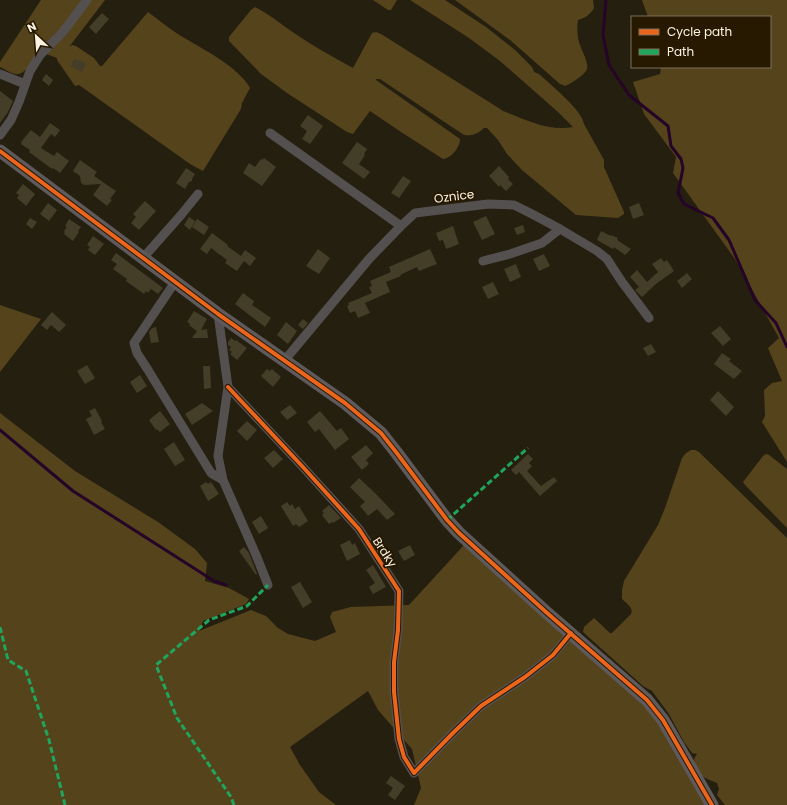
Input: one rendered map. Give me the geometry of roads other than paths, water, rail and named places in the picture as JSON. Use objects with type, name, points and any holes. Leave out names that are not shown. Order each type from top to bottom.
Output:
[{"type":"street","points":[[0,135],[11,120],[20,102],[30,71],[40,54],[62,32],[87,0]]},
{"type":"street","points":[[0,74],[25,84]]},
{"type":"street","points":[[270,133],[401,226]]},
{"type":"street","points":[[0,152],[218,314],[345,403],[381,433],[447,520],[459,533],[647,700],[663,720],[712,805]]},
{"type":"street","points":[[143,258],[181,216],[198,194]]},
{"type":"street","name":"Oznice","points":[[284,361],[369,259],[415,213],[488,204],[514,205],[560,229],[596,251],[607,259],[649,318]]},
{"type":"street","points":[[483,261],[542,243],[560,229]]},
{"type":"street","points":[[175,282],[134,343],[148,370],[211,473],[223,480]]},
{"type":"street","points":[[218,314],[228,387],[218,456],[223,480],[268,585]]},
{"type":"street","name":"Brdky","points":[[228,387],[302,466],[358,529],[399,591],[398,630],[394,662],[394,692],[399,739],[404,757],[414,773],[481,706],[526,677],[554,655],[571,633]]},
{"type":"waterway","points":[[606,0],[603,35],[609,65],[629,95],[668,126],[671,146],[681,159],[683,168],[678,193],[684,204],[713,218],[729,240],[755,300],[776,323],[787,347]]},
{"type":"waterway","points":[[0,430],[73,491],[214,581],[226,585]]}]
